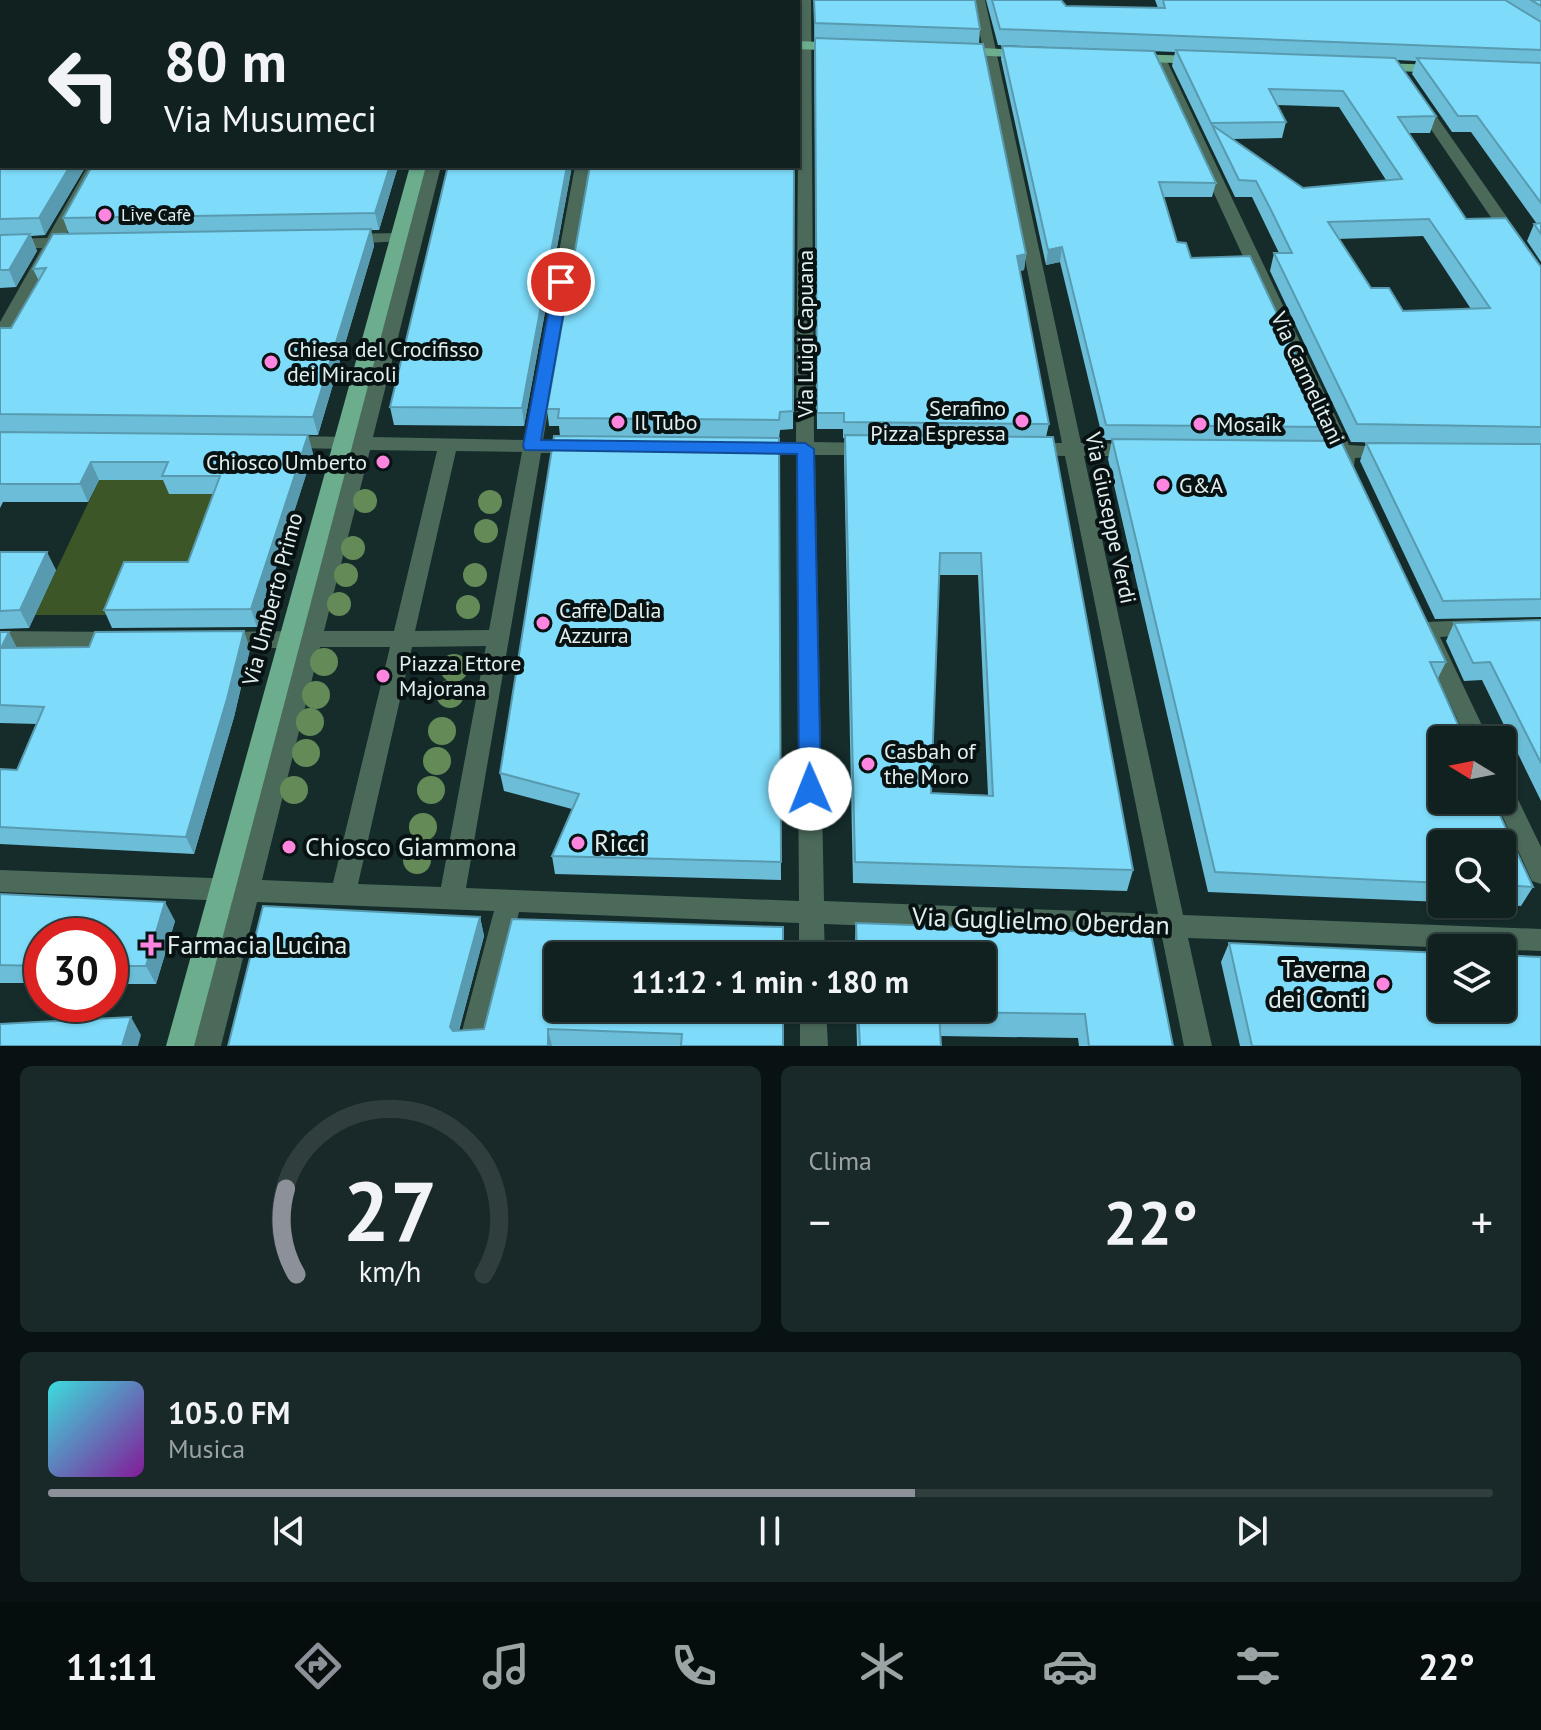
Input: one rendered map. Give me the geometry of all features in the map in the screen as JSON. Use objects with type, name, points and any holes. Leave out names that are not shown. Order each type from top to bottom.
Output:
[{"type":"main road","points":[[802,45],[851,47]]},
{"type":"main road","points":[[943,51],[1035,54]]},
{"type":"main road","points":[[1113,57],[1206,60]]},
{"type":"main road","points":[[1364,66],[1454,69]]},
{"type":"main road","name":"Via Umberto Primo","points":[[180,1046],[235,891],[353,443],[398,238],[417,168]]},
{"type":"street","name":"Via Luigi Capuana","points":[[805,0],[802,45],[812,942]]},
{"type":"street","name":"Via Giuseppe Verdi","points":[[979,0],[1198,1046]]},
{"type":"street","name":"Via Carmelitani","points":[[1159,59],[1356,479]]},
{"type":"street","points":[[1396,67],[1519,234],[1541,278]]},
{"type":"street","points":[[0,337],[95,168]]},
{"type":"street","points":[[353,443],[432,168]]},
{"type":"street","points":[[452,897],[583,168]]},
{"type":"street","points":[[334,240],[398,238]]},
{"type":"street","points":[[0,244],[84,243]]},
{"type":"street","points":[[269,442],[448,444],[533,436],[559,446],[589,447]]},
{"type":"street","points":[[343,894],[448,444]]},
{"type":"street","points":[[728,448],[884,449]]},
{"type":"street","points":[[1009,449],[1151,450]]},
{"type":"street","points":[[1295,451],[1404,452]]},
{"type":"street","points":[[1471,726],[1423,623],[1498,628]]},
{"type":"street","points":[[207,640],[497,638]]},
{"type":"street","points":[[0,639],[143,640]]},
{"type":"street","points":[[1513,814],[1541,873]]},
{"type":"street","points":[[0,881],[510,899],[472,1046]]},
{"type":"street","points":[[207,1046],[235,891]]},
{"type":"street","name":"Via Guglielmo Oberdan","points":[[510,899],[1541,940]]},
{"type":"street","points":[[813,1022],[814,1046]]},
{"type":"green space","points":[[99,480],[175,480],[169,494],[242,494],[224,542],[117,615],[35,615]]},
{"type":"building","points":[[814,0],[975,0],[980,29],[815,23]]},
{"type":"building","points":[[992,0],[1061,0],[1066,6],[1165,8],[1163,0],[1505,0],[1541,22],[1541,50],[1000,29]]},
{"type":"building","points":[[815,38],[983,44],[1026,254],[1017,256],[1049,424],[844,422],[844,413],[817,413]]},
{"type":"building","points":[[1002,46],[1154,51],[1216,183],[1159,182],[1177,242],[1186,243],[1191,258],[1250,256],[1330,427],[1106,425],[1062,247],[1048,250]]},
{"type":"building","points":[[1176,50],[1395,58],[1436,116],[1398,117],[1466,219],[1506,218],[1541,267],[1541,427],[1357,424],[1274,253],[1292,253],[1256,181],[1239,180],[1212,125],[1303,188],[1402,179],[1343,91],[1269,89],[1286,122],[1211,123]],"holes":[[[1429,219],[1490,308],[1403,311],[1389,288],[1371,288],[1328,222]]]},
{"type":"building","points":[[1417,58],[1541,63],[1541,203],[1477,116],[1458,116]]},
{"type":"building","points":[[0,168],[69,168],[39,218],[0,219]]},
{"type":"building","points":[[91,168],[389,168],[375,213],[63,218]]},
{"type":"building","points":[[448,168],[567,168],[522,408],[390,407]]},
{"type":"building","points":[[590,168],[794,168],[793,411],[780,412],[779,420],[558,418],[559,409],[547,409]]},
{"type":"building","points":[[371,229],[313,417],[0,414],[0,328],[11,328],[46,268],[33,269],[53,234]]},
{"type":"building","points":[[30,234],[9,270],[0,270],[0,235]]},
{"type":"building","points":[[0,432],[308,435],[251,609],[104,610],[124,562],[188,562],[220,476],[162,476],[168,462],[91,462],[80,484],[0,484]]},
{"type":"building","points":[[845,435],[1053,437],[1133,870],[855,862]],"holes":[[[940,553],[981,553],[993,796],[931,793]]]},
{"type":"building","points":[[554,436],[779,438],[781,862],[552,856],[579,794],[500,773]]},
{"type":"building","points":[[1112,439],[1341,441],[1446,662],[1430,662],[1459,726],[1428,726],[1428,814],[1499,814],[1507,830],[1428,830],[1428,882],[1215,872]]},
{"type":"building","points":[[1366,443],[1541,444],[1541,599],[1443,601]]},
{"type":"building","points":[[0,552],[47,552],[20,610],[0,611]]},
{"type":"building","points":[[1541,620],[1541,763],[1490,662],[1473,663],[1454,623]]},
{"type":"building","points":[[244,631],[186,837],[0,827],[0,769],[17,770],[44,707],[0,705],[0,632],[9,632],[1,648],[89,647],[95,632]]},
{"type":"building","points":[[1516,850],[1533,887],[1516,886]]},
{"type":"building","points":[[0,894],[165,902],[146,966],[128,966],[128,918],[24,918],[24,966],[0,965]]},
{"type":"building","points":[[263,906],[480,917],[450,1027],[453,1031],[484,1029],[512,919],[783,927],[783,942],[544,942],[544,1022],[783,1022],[783,1046],[681,1046],[682,1034],[548,1029],[548,1046],[228,1046]]},
{"type":"building","points":[[856,923],[1151,934],[1173,1046],[1089,1046],[1085,1014],[996,1013],[996,942],[857,942]]},
{"type":"building","points":[[1229,943],[1428,952],[1428,1022],[1516,1022],[1516,956],[1541,957],[1541,1046],[1252,1046]]},
{"type":"building","points":[[128,1017],[131,1017],[122,1046],[0,1046],[0,1024],[128,1022]]},
{"type":"building","points":[[859,1022],[940,1022],[941,1046],[860,1046]]},
{"type":"place","name":"Live Cafè","points":[[105,215]]},
{"type":"place","name":"Chiesa del Crocifisso dei Miracoli","points":[[271,362]]},
{"type":"place","name":"Serafino Pizza Espressa","points":[[1022,421]]},
{"type":"place","name":"Il Tubo","points":[[618,422]]},
{"type":"place","name":"Mosaik","points":[[1200,424]]},
{"type":"place","name":"Chiosco Umberto","points":[[383,462]]},
{"type":"place","name":"G&A","points":[[1163,485]]},
{"type":"place","name":"Caffè Dalia Azzurra","points":[[543,623]]},
{"type":"place","name":"Piazza Ettore Majorana","points":[[383,676]]},
{"type":"place","name":"Casbah of the Moro","points":[[868,764]]},
{"type":"place","name":"Ricci","points":[[578,843]]},
{"type":"place","name":"Chiosco Giammona","points":[[289,847]]},
{"type":"place","name":"Farmacia Lucina","points":[[151,945]]},
{"type":"place","name":"Taverna dei Conti","points":[[1383,984]]},
{"type":"route","points":[[561,282],[531,446],[805,449],[810,789]]}]
